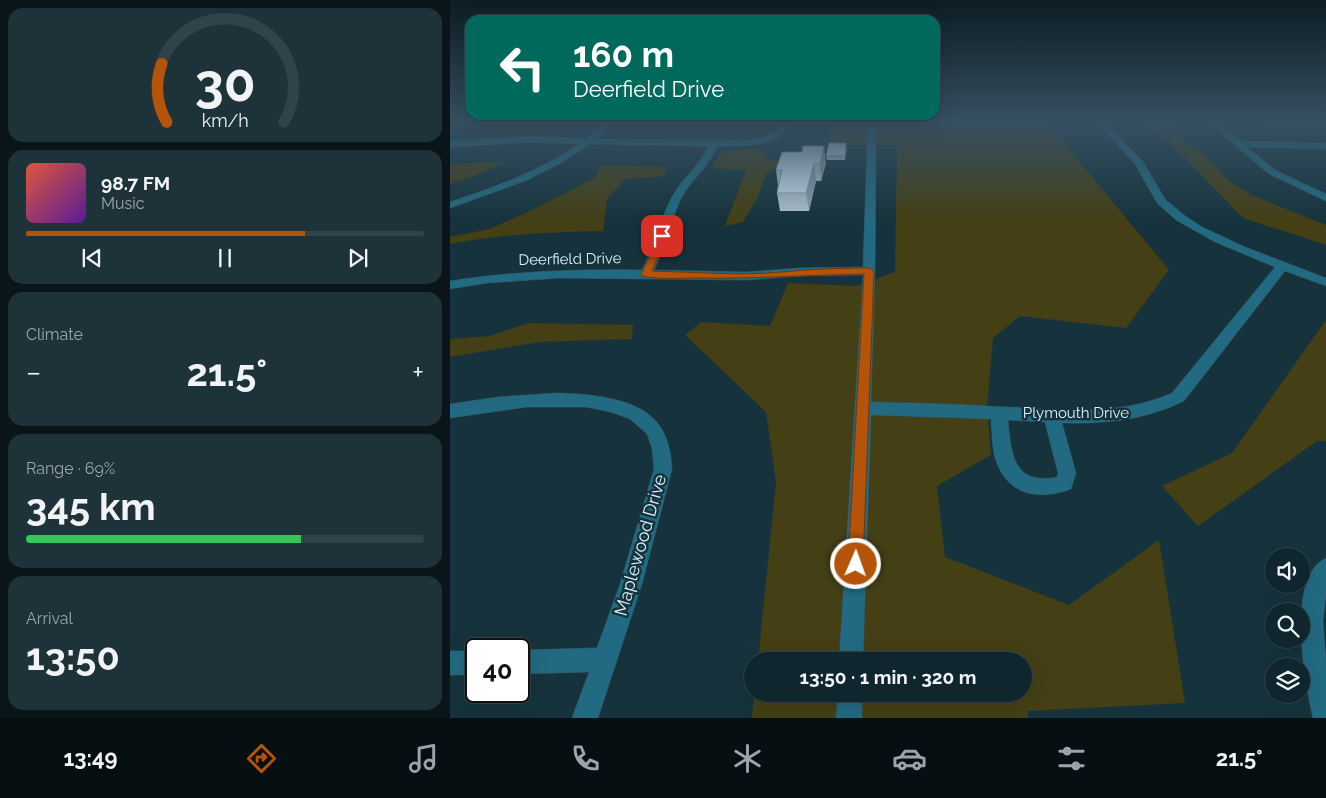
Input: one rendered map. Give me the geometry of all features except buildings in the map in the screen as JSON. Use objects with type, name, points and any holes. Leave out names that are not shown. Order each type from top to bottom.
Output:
[{"type":"street","points":[[450,205],[535,172],[566,155]]},
{"type":"street","points":[[646,274],[657,252],[674,203],[680,192],[709,155]]},
{"type":"street","points":[[851,652],[869,275],[871,155]]},
{"type":"street","points":[[1131,155],[1143,170],[1156,195],[1175,214],[1210,236],[1326,282]]},
{"type":"street","points":[[1251,155],[1272,172],[1326,198]]},
{"type":"street","name":"Plymouth Drive","points":[[862,408],[1052,415],[1126,415],[1148,411],[1178,397],[1283,265]]},
{"type":"street","name":"Deerfield Drive","points":[[450,285],[491,278],[538,274],[782,275],[800,280],[869,275]]},
{"type":"street","name":"Maplewood Drive","points":[[450,411],[537,400],[595,402],[619,407],[641,416],[654,430],[661,451],[663,469],[631,584],[585,718]]},
{"type":"street","points":[[999,413],[1004,459],[1014,475],[1034,488],[1052,488],[1064,483],[1067,473],[1052,415]]},
{"type":"street","points":[[1326,569],[1315,596],[1312,638],[1317,689],[1326,718]]},
{"type":"street","points":[[530,662],[605,660]]},
{"type":"street","points":[[450,663],[465,663]]},
{"type":"street","points":[[849,718],[850,702]]},
{"type":"shaded area","points":[[720,155],[764,155],[768,159],[784,161],[766,174],[758,197],[743,222],[725,226],[746,170],[712,168]]},
{"type":"shaded area","points":[[897,155],[1074,155],[1169,270],[1126,328],[1020,316],[993,338],[987,409],[991,455],[937,486],[945,557],[1069,605],[1159,540],[1185,703],[1028,711],[1028,718],[752,718],[753,702],[1032,702],[1032,652],[759,652],[776,482],[766,412],[685,335],[701,322],[770,326],[788,283],[856,286],[895,272]]},
{"type":"shaded area","points":[[1181,155],[1204,155],[1229,181],[1254,196],[1326,225],[1326,245],[1243,218]]},
{"type":"shaded area","points":[[505,162],[474,176],[450,184],[450,164]]},
{"type":"shaded area","points":[[600,165],[666,167],[665,176],[626,179],[607,199],[603,231],[526,234],[450,244],[450,237],[489,229],[528,212],[596,177]]},
{"type":"shaded area","points":[[1326,320],[1326,441],[1317,441],[1198,526],[1162,486],[1232,453]]},
{"type":"shaded area","points":[[529,323],[633,325],[632,339],[540,342],[450,357],[450,339],[489,336]]},
{"type":"route","points":[[662,236],[657,252],[646,274],[747,276],[782,275],[799,272],[869,271],[856,564]]}]
